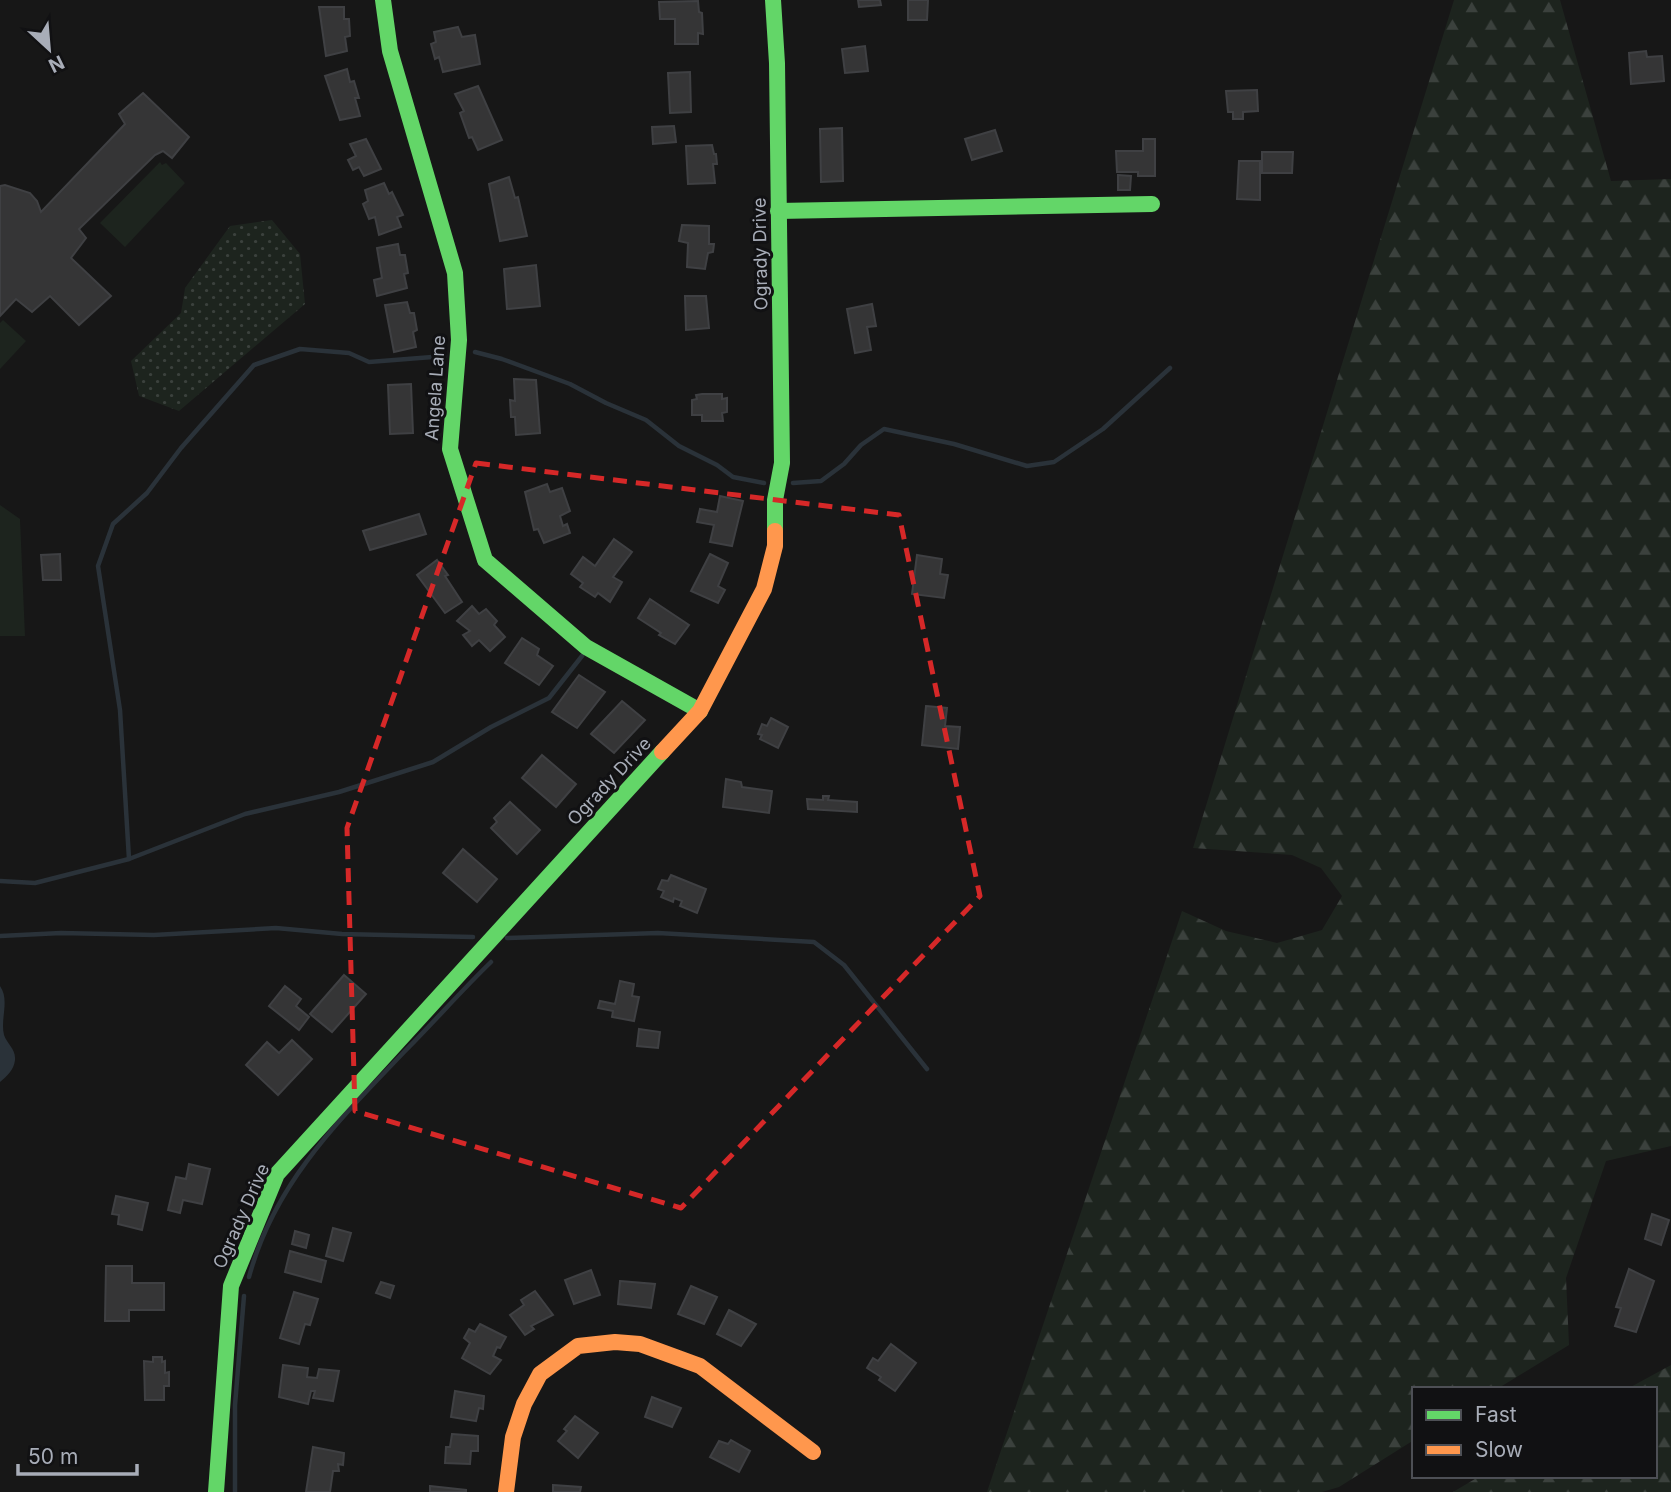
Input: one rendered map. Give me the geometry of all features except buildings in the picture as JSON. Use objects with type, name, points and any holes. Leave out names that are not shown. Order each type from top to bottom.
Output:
[{"type":"street","name":"Angela Lane","points":[[383,0],[390,51],[455,273],[459,340],[450,449],[485,560],[586,648],[699,711]]},
{"type":"street","name":"Ogrady Drive","points":[[216,1492],[230,1286],[277,1174],[699,711],[764,589],[775,546],[775,500],[782,463],[777,63],[773,0]]},
{"type":"street","points":[[778,211],[1152,204]]},
{"type":"street","points":[[506,1492],[513,1437],[524,1404],[540,1374],[578,1346],[615,1342],[640,1344],[700,1366],[813,1452]]},
{"type":"highlighted area","points":[[476,463],[899,515],[980,896],[681,1208],[355,1111],[347,828]]},
{"type":"green space","points":[[1454,0],[1560,0],[1611,181],[1671,179],[1671,1146],[1606,1161],[1566,1278],[1569,1345],[1500,1387],[1412,1387],[1412,1441],[1339,1487],[1322,1492],[987,1492],[1182,911],[1226,931],[1277,943],[1322,930],[1342,896],[1321,868],[1292,855],[1193,848]]},
{"type":"green space","points":[[160,162],[162,165],[166,163],[185,183],[125,247],[100,223]]},
{"type":"green space","points":[[272,220],[300,254],[305,304],[179,411],[139,396],[131,361],[181,313],[185,288],[230,226]]},
{"type":"green space","points":[[3,320],[26,341],[0,369],[0,323]]},
{"type":"green space","points":[[0,505],[20,519],[25,636],[0,636]]},
{"type":"green space","points":[[1671,1365],[1671,1492],[1453,1492],[1477,1478],[1657,1478],[1657,1387],[1631,1387]]},
{"type":"shaded area","points":[[0,986],[5,1003],[4,1035],[15,1060],[12,1070],[0,1082]]},
{"type":"waterway","points":[[0,881],[35,883],[129,859],[120,710],[98,566],[113,524],[147,493],[181,448],[254,365],[300,349],[349,353],[369,362],[445,356]]},
{"type":"waterway","points":[[475,352],[570,384],[646,420],[679,446],[717,465],[733,477],[764,483]]},
{"type":"waterway","points":[[793,483],[821,481],[844,464],[861,445],[884,429],[954,444],[1027,466],[1054,462],[1103,429],[1170,368]]},
{"type":"waterway","points":[[129,859],[245,814],[339,792],[433,762],[491,727],[549,698],[582,656]]},
{"type":"waterway","points":[[0,936],[61,933],[154,935],[276,928],[342,934],[473,937]]},
{"type":"waterway","points":[[507,938],[658,933],[814,942],[844,965],[927,1069]]},
{"type":"waterway","points":[[249,1277],[260,1243],[275,1212],[312,1154],[357,1102],[491,962]]},
{"type":"waterway","points":[[235,1492],[235,1405],[244,1296]]},
{"type":"traffic: fast","points":[[383,0],[390,51],[455,273],[459,340],[450,449],[485,560],[586,647],[700,711]]},
{"type":"traffic: fast","points":[[773,0],[777,63],[782,463],[775,500],[775,531]]},
{"type":"traffic: fast","points":[[778,211],[1152,204]]},
{"type":"traffic: fast","points":[[216,1492],[231,1286],[277,1174],[662,752]]},
{"type":"traffic: slow","points":[[662,752],[700,711],[764,589],[775,546],[775,531]]},
{"type":"traffic: slow","points":[[506,1492],[513,1437],[524,1404],[540,1374],[578,1346],[615,1342],[640,1344],[700,1366],[813,1452]]}]
